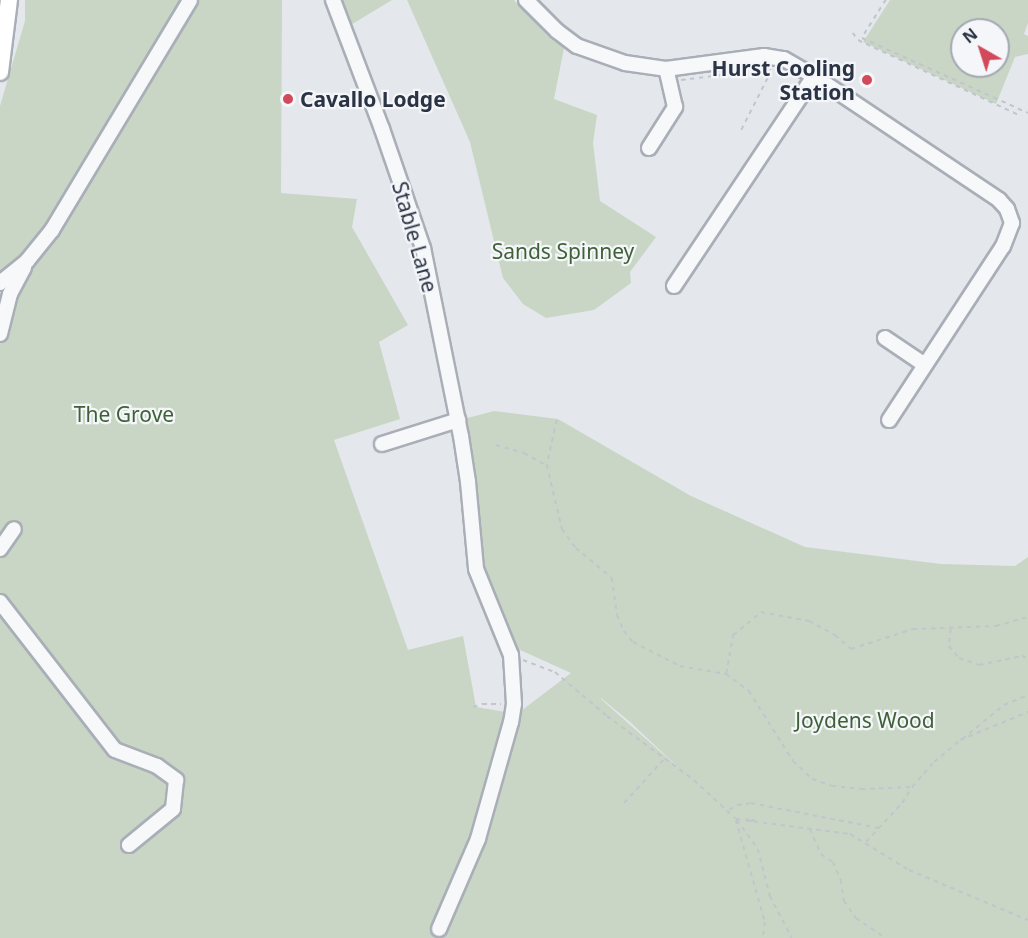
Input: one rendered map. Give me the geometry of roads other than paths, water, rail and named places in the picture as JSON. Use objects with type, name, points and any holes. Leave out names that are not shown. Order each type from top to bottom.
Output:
[{"type":"main road","points":[[0,72],[9,0]]},
{"type":"street","points":[[0,334],[10,294],[27,261],[52,230],[190,0]]},
{"type":"street","name":"Stable Lane","points":[[333,0],[382,129],[423,248],[458,420],[468,482],[476,568],[511,655],[514,704],[478,839],[439,929]]},
{"type":"street","points":[[526,0],[557,31],[577,46],[625,63],[666,69],[771,56],[814,76],[999,200],[1012,223],[1003,246],[889,420]]},
{"type":"street","points":[[649,148],[675,107],[666,69]]},
{"type":"street","points":[[674,286],[814,76]]},
{"type":"street","points":[[0,283],[27,261]]},
{"type":"street","points":[[885,338],[925,365]]},
{"type":"street","points":[[382,444],[458,420]]},
{"type":"street","points":[[0,549],[14,529]]},
{"type":"street","points":[[0,602],[116,750],[157,766],[176,780],[172,809],[129,845]]},
{"type":"place","name":"Hurst Cooling Station","points":[[867,80]]},
{"type":"place","name":"Cavallo Lodge","points":[[288,99]]},
{"type":"park label","name":"Sands Spinney","points":[[563,251]]},
{"type":"park label","name":"The Grove","points":[[124,414]]},
{"type":"park label","name":"Joydens Wood","points":[[865,720]]}]
